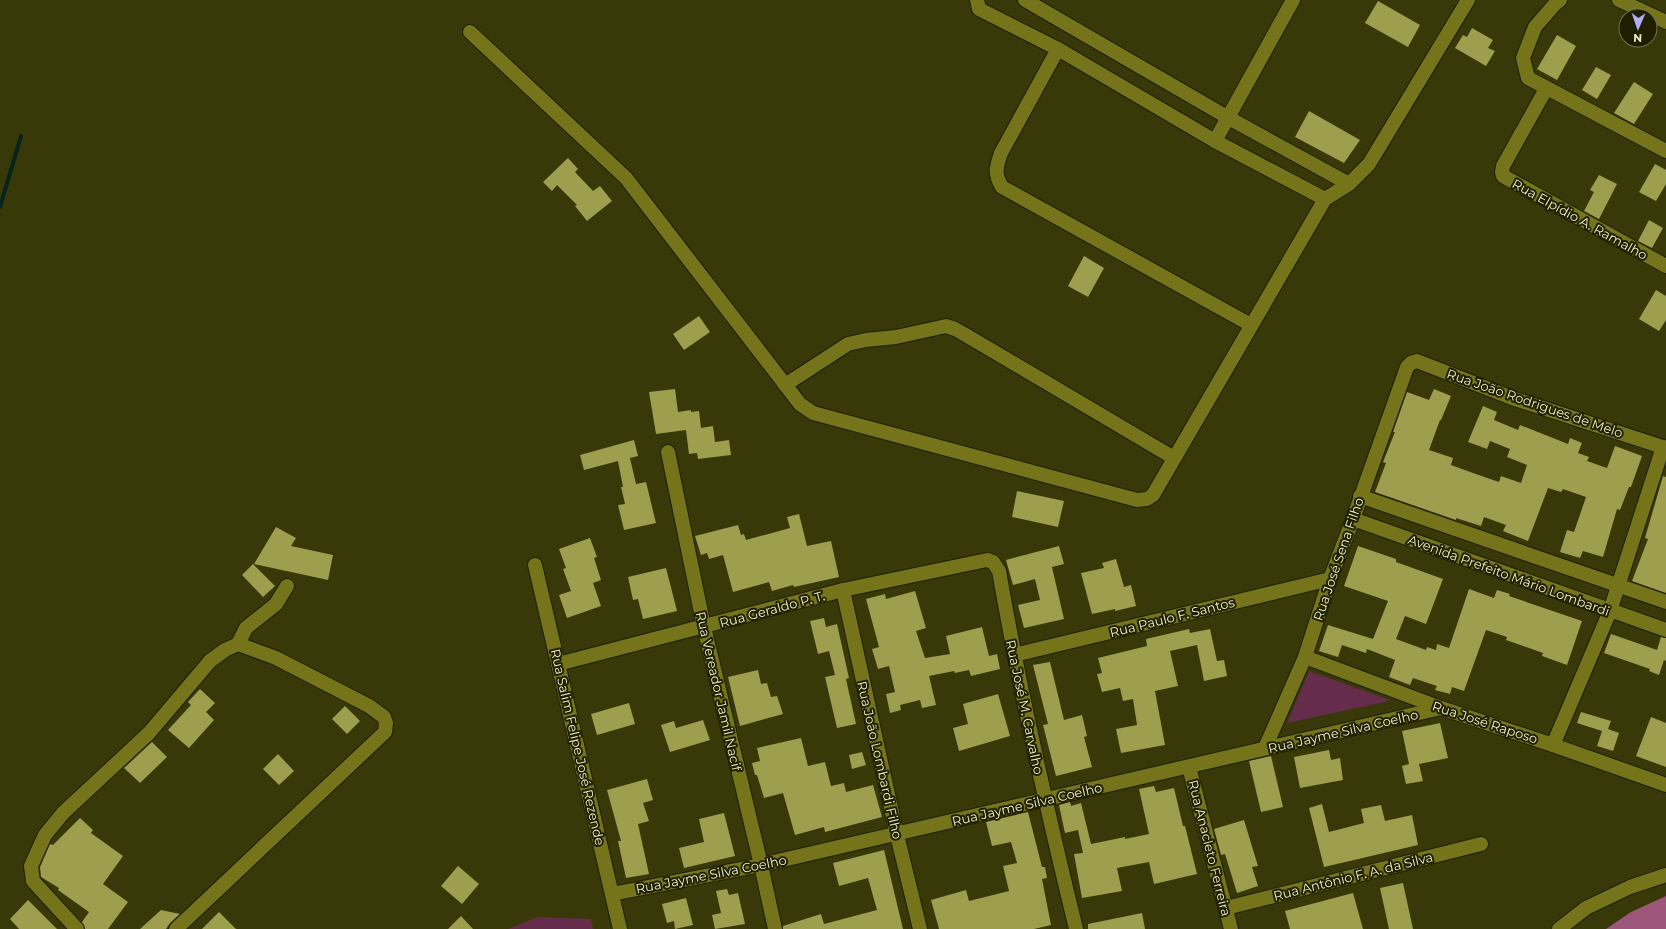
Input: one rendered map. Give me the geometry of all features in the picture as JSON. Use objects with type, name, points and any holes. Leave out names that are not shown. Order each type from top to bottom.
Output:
[{"type":"street","points":[[977,0],[979,9],[1058,49],[1215,141],[1325,199]]},
{"type":"street","points":[[1025,0],[1228,117],[1349,184]]},
{"type":"street","points":[[1215,141],[1293,0]]},
{"type":"street","points":[[470,32],[626,178],[800,404],[813,413],[1137,500],[1147,499],[1153,495],[1325,199],[1349,184],[1369,164],[1468,0]]},
{"type":"street","points":[[1619,0],[1666,22]]},
{"type":"street","points":[[1556,1],[1535,27],[1523,58],[1528,78],[1546,89],[1666,151]]},
{"type":"street","points":[[1058,49],[1001,153],[996,167],[996,177],[1002,187],[1251,324]]},
{"type":"street","name":"Rua Elpídio A. Ramalho","points":[[1546,89],[1503,166],[1503,176],[1666,266]]},
{"type":"street","points":[[786,386],[848,344],[866,340],[896,338],[946,326],[964,334],[1174,458]]},
{"type":"street","name":"Rua João Rodrigues de Melo","points":[[1407,367],[1411,363],[1417,361],[1512,398],[1664,447]]},
{"type":"street","name":"Rua José Sena Filho","points":[[1265,748],[1305,657],[1330,579],[1407,367]]},
{"type":"street","points":[[1553,745],[1610,611],[1664,447]]},
{"type":"street","name":"Rua Vereador Jamil Nacif","points":[[668,452],[704,627],[775,929]]},
{"type":"street","name":"Avenida Prefeito Mário Lombardi","points":[[1360,496],[1666,602]]},
{"type":"street","name":"Avenida Prefeito Mário Lombardi","points":[[1353,519],[1666,630]]},
{"type":"street","name":"Rua Geraldo P. T.","points":[[558,664],[843,590],[987,560]]},
{"type":"street","name":"Rua José M. Carvalho","points":[[987,560],[993,562],[999,571],[1014,655],[1044,799],[1076,929]]},
{"type":"street","name":"Rua Salim Felipe José Rezende","points":[[535,565],[620,929]]},
{"type":"street","name":"Rua Paulo F. Santos","points":[[1014,655],[1330,579]]},
{"type":"street","points":[[77,929],[33,881],[31,866],[45,836],[56,822],[149,733],[210,661],[225,650],[238,644],[246,628],[276,604],[287,586]]},
{"type":"street","name":"Rua João Lombardi Filho","points":[[843,590],[897,835],[920,929]]},
{"type":"street","points":[[176,929],[385,732],[386,723],[384,717],[369,706],[276,658],[238,644]]},
{"type":"street","name":"Rua José Raposo","points":[[1305,657],[1441,708],[1553,745],[1666,785]]},
{"type":"street","name":"Rua Jayme Silva Coelho","points":[[612,894],[761,865],[897,835],[1044,799],[1189,767],[1441,708]]},
{"type":"street","name":"Rua Anacleto Ferreira","points":[[1189,767],[1231,929]]},
{"type":"street","name":"Rua Antônio F. A. da Silva","points":[[1226,908],[1481,844]]},
{"type":"street","points":[[1559,929],[1586,908],[1630,886],[1666,875]]},
{"type":"shaded area","points":[[1309,671],[1387,699],[1389,701],[1287,723]]},
{"type":"shaded area","points":[[1666,896],[1666,929],[1606,929],[1631,912]]},
{"type":"shaded area","points":[[537,917],[591,919],[593,929],[508,929]]},
{"type":"building","points":[[1378,1],[1420,25],[1408,47],[1365,23]]},
{"type":"building","points":[[1472,28],[1493,40],[1488,48],[1495,51],[1486,66],[1455,48],[1463,35],[1467,37]]},
{"type":"building","points":[[1557,35],[1576,46],[1557,80],[1537,69]]},
{"type":"building","points":[[1596,67],[1611,75],[1597,99],[1582,90]]},
{"type":"building","points":[[1634,82],[1653,94],[1634,124],[1614,113]]},
{"type":"building","points":[[1309,111],[1360,140],[1344,163],[1295,137]]},
{"type":"building","points":[[568,158],[578,169],[575,172],[593,191],[600,186],[612,201],[587,221],[575,206],[577,205],[557,185],[552,191],[543,182]]},
{"type":"building","points":[[1655,164],[1666,170],[1666,184],[1656,201],[1639,192]]},
{"type":"building","points":[[1599,175],[1617,184],[1599,219],[1584,211],[1594,192],[1590,190]]},
{"type":"building","points":[[1649,220],[1663,228],[1652,248],[1638,241]]},
{"type":"building","points":[[1084,256],[1104,268],[1088,297],[1068,286]]},
{"type":"building","points":[[1656,290],[1666,296],[1666,320],[1659,331],[1639,319]]},
{"type":"building","points":[[699,316],[710,332],[684,350],[673,334]]},
{"type":"building","points":[[675,389],[678,412],[691,410],[691,412],[699,411],[701,428],[713,426],[715,442],[729,440],[731,455],[698,459],[697,453],[689,454],[686,430],[656,434],[649,392]]},
{"type":"building","points":[[1434,389],[1451,396],[1429,450],[1453,458],[1451,465],[1499,482],[1501,476],[1521,483],[1527,465],[1507,457],[1510,449],[1490,441],[1487,449],[1468,442],[1483,406],[1497,412],[1494,420],[1518,430],[1520,425],[1568,444],[1570,438],[1582,443],[1578,453],[1589,457],[1587,461],[1607,468],[1615,446],[1642,456],[1631,487],[1629,487],[1620,510],[1617,509],[1603,557],[1583,551],[1580,558],[1560,552],[1567,530],[1574,532],[1586,497],[1563,489],[1561,492],[1548,488],[1528,541],[1503,531],[1506,525],[1484,517],[1481,526],[1456,518],[1456,520],[1375,492],[1386,463],[1383,462],[1395,432],[1393,432],[1407,392],[1429,400]]},
{"type":"building","points":[[634,440],[638,456],[630,458],[636,484],[646,482],[656,523],[624,530],[618,505],[625,504],[621,487],[623,487],[618,461],[584,470],[580,455]]},
{"type":"building","points":[[1663,476],[1666,477],[1666,593],[1632,581],[1648,539],[1645,538]]},
{"type":"building","points":[[1017,491],[1064,501],[1058,527],[1012,517]]},
{"type":"building","points":[[799,514],[807,546],[831,541],[839,577],[794,587],[793,585],[772,591],[769,582],[733,592],[723,555],[709,559],[707,553],[701,555],[695,536],[738,525],[741,535],[744,534],[746,540],[790,528],[787,517]]},
{"type":"building","points":[[276,527],[296,538],[291,546],[333,555],[328,580],[254,564]]},
{"type":"building","points":[[590,538],[597,557],[594,558],[601,580],[593,583],[601,606],[567,618],[559,595],[571,591],[563,569],[566,568],[559,549]]},
{"type":"building","points":[[1059,546],[1064,564],[1052,567],[1064,619],[1024,628],[1018,605],[1040,600],[1035,579],[1013,585],[1006,560]]},
{"type":"building","points":[[1358,546],[1396,559],[1396,562],[1443,579],[1426,624],[1405,616],[1396,639],[1426,650],[1427,647],[1436,650],[1437,644],[1449,648],[1469,589],[1494,598],[1497,590],[1510,594],[1509,596],[1582,621],[1567,665],[1542,656],[1543,653],[1506,640],[1507,637],[1486,630],[1464,691],[1452,687],[1450,694],[1435,690],[1437,686],[1413,678],[1410,685],[1389,677],[1395,660],[1367,649],[1366,653],[1342,645],[1338,657],[1319,651],[1328,625],[1373,639],[1388,601],[1344,586]]},
{"type":"building","points":[[1116,559],[1124,587],[1131,585],[1136,606],[1092,614],[1081,573],[1104,568],[1102,563]]},
{"type":"building","points":[[253,564],[275,586],[263,597],[242,575]]},
{"type":"building","points":[[666,568],[677,611],[643,619],[638,599],[633,600],[628,577]]},
{"type":"building","points":[[915,591],[926,628],[916,631],[925,658],[950,654],[946,636],[982,627],[989,656],[997,654],[1000,669],[971,676],[969,670],[955,673],[954,671],[929,676],[936,705],[922,708],[920,700],[900,705],[901,710],[890,713],[886,694],[895,692],[889,666],[878,669],[872,649],[879,647],[866,599],[885,594],[886,599]]},
{"type":"building","points":[[824,618],[826,627],[837,624],[849,678],[846,679],[856,724],[837,728],[825,677],[835,675],[829,651],[818,654],[810,621]]},
{"type":"building","points":[[1189,629],[1190,633],[1210,629],[1217,661],[1224,660],[1227,676],[1204,681],[1197,645],[1170,651],[1178,686],[1155,691],[1165,745],[1121,753],[1116,729],[1137,725],[1133,699],[1123,701],[1120,688],[1102,692],[1097,674],[1102,673],[1098,658],[1147,646],[1146,639]]},
{"type":"building","points":[[1611,634],[1657,650],[1661,637],[1666,638],[1666,661],[1664,660],[1659,675],[1649,671],[1650,669],[1604,653]]},
{"type":"building","points":[[1050,662],[1064,720],[1082,715],[1087,736],[1084,737],[1092,767],[1056,776],[1043,725],[1048,724],[1033,665]]},
{"type":"building","points":[[758,670],[761,684],[767,683],[771,697],[777,696],[783,714],[740,726],[728,677]]},
{"type":"building","points":[[200,689],[215,703],[206,712],[214,720],[189,748],[168,730],[191,705],[188,702]]},
{"type":"building","points":[[998,694],[1010,736],[959,751],[953,728],[968,724],[963,704]]},
{"type":"building","points":[[629,703],[635,724],[597,735],[591,714]]},
{"type":"building","points":[[345,706],[360,721],[347,734],[332,719]]},
{"type":"building","points":[[1581,712],[1611,721],[1608,729],[1619,733],[1613,751],[1597,746],[1602,731],[1577,723]]},
{"type":"building","points":[[1651,717],[1666,723],[1666,767],[1636,756]]},
{"type":"building","points":[[703,720],[710,740],[670,752],[661,725],[674,721],[676,728]]},
{"type":"building","points":[[1440,723],[1448,758],[1419,764],[1423,781],[1406,784],[1402,766],[1409,764],[1402,731]]},
{"type":"building","points":[[801,738],[808,766],[825,762],[831,786],[844,783],[846,792],[873,785],[882,817],[825,832],[824,827],[795,835],[783,793],[764,798],[752,763],[760,761],[757,748]]},
{"type":"building","points":[[152,742],[167,757],[140,783],[124,768]]},
{"type":"building","points":[[1329,750],[1331,760],[1340,758],[1343,780],[1300,788],[1294,757]]},
{"type":"building","points":[[862,752],[866,765],[852,769],[849,755]]},
{"type":"building","points":[[278,754],[294,771],[279,785],[263,769]]},
{"type":"building","points":[[1271,756],[1283,807],[1261,812],[1249,761]]},
{"type":"building","points":[[647,779],[653,800],[643,803],[649,821],[638,824],[649,874],[626,878],[618,841],[621,841],[607,790]]},
{"type":"building","points":[[1154,786],[1156,792],[1174,788],[1197,874],[1154,884],[1149,862],[1117,868],[1122,891],[1082,898],[1074,854],[1083,853],[1078,830],[1065,833],[1059,805],[1070,802],[1071,806],[1081,803],[1091,844],[1125,837],[1125,839],[1149,834],[1139,789]]},
{"type":"building","points":[[1322,804],[1329,832],[1364,823],[1361,809],[1381,805],[1385,821],[1412,815],[1418,845],[1324,867],[1309,808]]},
{"type":"building","points":[[1028,812],[1042,867],[1045,867],[1047,878],[1042,879],[1051,925],[1034,929],[939,929],[931,900],[966,890],[969,901],[1009,891],[1003,866],[1017,863],[1011,842],[992,846],[986,822]]},
{"type":"building","points":[[724,813],[735,856],[684,868],[679,848],[704,842],[699,819]]},
{"type":"building","points":[[80,818],[93,830],[91,833],[123,856],[103,884],[128,902],[108,929],[85,929],[82,922],[89,912],[58,890],[59,888],[41,877],[40,867],[50,844],[53,845]]},
{"type":"building","points":[[1244,820],[1258,866],[1252,867],[1258,886],[1237,893],[1225,854],[1221,855],[1214,829]]},
{"type":"building","points":[[884,850],[903,929],[783,929],[783,926],[821,914],[824,924],[877,910],[868,878],[839,886],[833,863]]},
{"type":"building","points":[[458,866],[479,884],[462,904],[441,886]]},
{"type":"building","points":[[1403,883],[1413,929],[1389,929],[1380,888]]},
{"type":"building","points":[[727,889],[729,895],[738,893],[745,924],[715,929],[712,915],[721,913],[716,891]]},
{"type":"building","points":[[1353,893],[1363,929],[1290,929],[1285,911]]},
{"type":"building","points":[[686,898],[693,925],[675,929],[674,921],[667,923],[662,904]]},
{"type":"building","points":[[28,900],[57,929],[19,929],[10,919]]},
{"type":"building","points":[[161,910],[180,914],[166,929],[140,929]]},
{"type":"building","points":[[219,912],[236,929],[202,929]]},
{"type":"building","points":[[1142,913],[1145,929],[1088,929],[1088,924]]},
{"type":"building","points":[[461,916],[473,929],[448,929]]},
{"type":"waterway","points":[[0,207],[21,136]]}]
